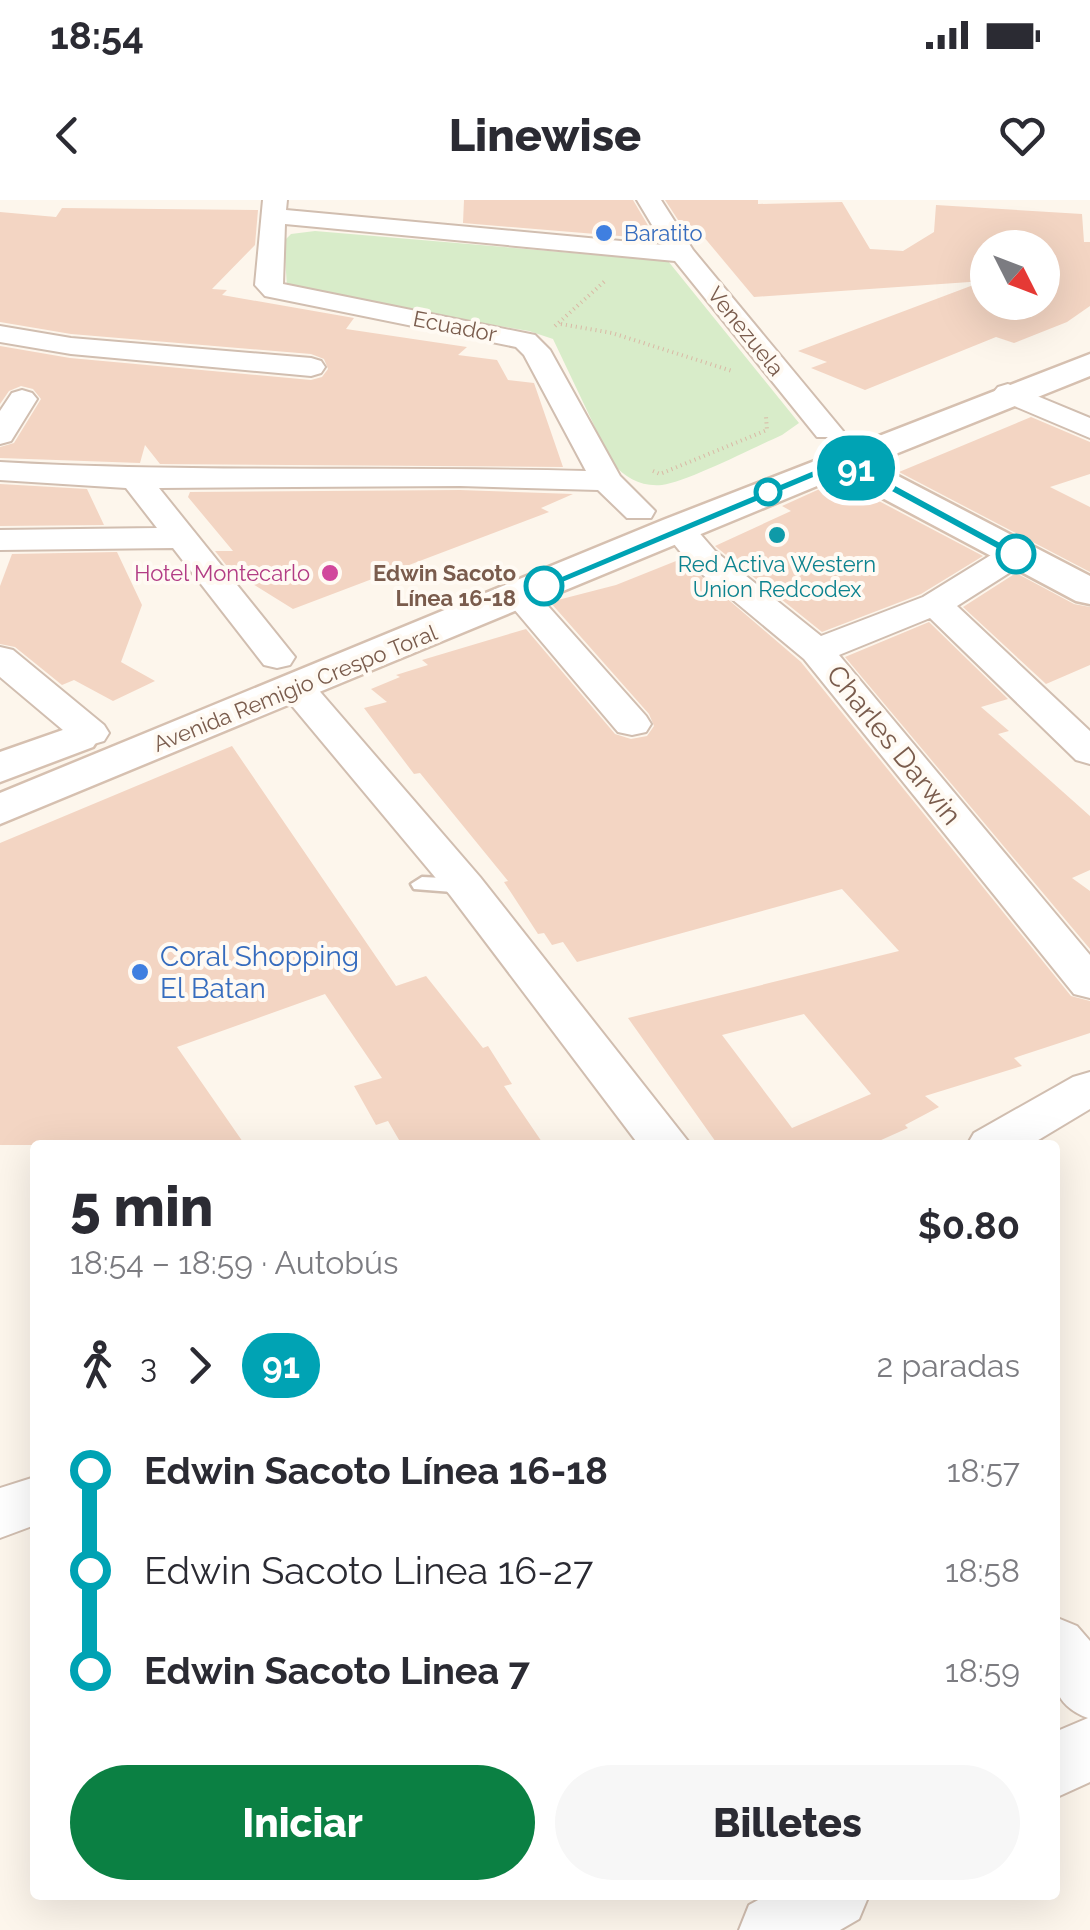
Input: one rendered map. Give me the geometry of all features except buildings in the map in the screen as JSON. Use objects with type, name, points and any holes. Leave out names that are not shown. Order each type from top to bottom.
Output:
[{"type":"main road","name":"Avenida Remigio Crespo Toral","points":[[0,810],[287,672],[638,511],[1085,369]]},
{"type":"main road","name":"Avenida Remigio Crespo Toral","points":[[0,768],[90,733],[520,595],[678,528],[836,446],[862,418]]},
{"type":"main road","points":[[836,446],[1016,554],[1090,592]]},
{"type":"street","name":"Venezuela","points":[[649,200],[682,254],[836,446]]},
{"type":"street","points":[[275,208],[682,254]]},
{"type":"street","name":"Ecuador","points":[[275,208],[268,285],[274,290],[520,340],[536,350],[607,481],[638,511]]},
{"type":"street","points":[[0,334],[71,346],[312,367]]},
{"type":"street","points":[[1008,394],[1090,429]]},
{"type":"street","points":[[0,435],[22,398]]},
{"type":"street","points":[[0,471],[135,479],[460,477],[607,481]]},
{"type":"street","points":[[135,479],[287,672],[465,886],[662,1140]]},
{"type":"street","name":"Charles Darwin","points":[[678,528],[716,570],[817,651],[1090,984]]},
{"type":"street","points":[[0,540],[179,538]]},
{"type":"street","points":[[817,651],[935,604],[1016,554]]},
{"type":"street","points":[[520,595],[632,724]]},
{"type":"street","points":[[935,604],[1090,752]]},
{"type":"street","points":[[0,658],[90,733]]},
{"type":"street","points":[[365,768],[349,792],[422,884]]},
{"type":"street","points":[[1001,1140],[1090,1088]]},
{"type":"street","points":[[0,1513],[30,1502]]},
{"type":"street","points":[[1060,1651],[1090,1690]]},
{"type":"street","points":[[1060,1764],[1090,1747]]},
{"type":"street","points":[[774,1930],[825,1900]]},
{"type":"lane","points":[[422,884],[465,886]]},
{"type":"path","points":[[520,340],[551,329],[608,278]]},
{"type":"green space","points":[[315,231],[668,261],[799,423],[782,435],[688,478],[662,485],[641,483],[612,463],[553,339],[529,331],[299,293],[287,287],[284,241],[291,234]]},
{"type":"bus line","name":"91","points":[[544,586],[844,462],[1016,554]]},
{"type":"place","name":"Baratito","points":[[604,233]]},
{"type":"place","name":"Red Activa Western Union Redcodex","points":[[777,535]]},
{"type":"place","name":"Hotel Montecarlo","points":[[330,573]]},
{"type":"place","name":"Edwin Sacoto Línea 16-18","points":[[544,586]]},
{"type":"place","name":"Coral Shopping El Batan","points":[[140,972]]}]
